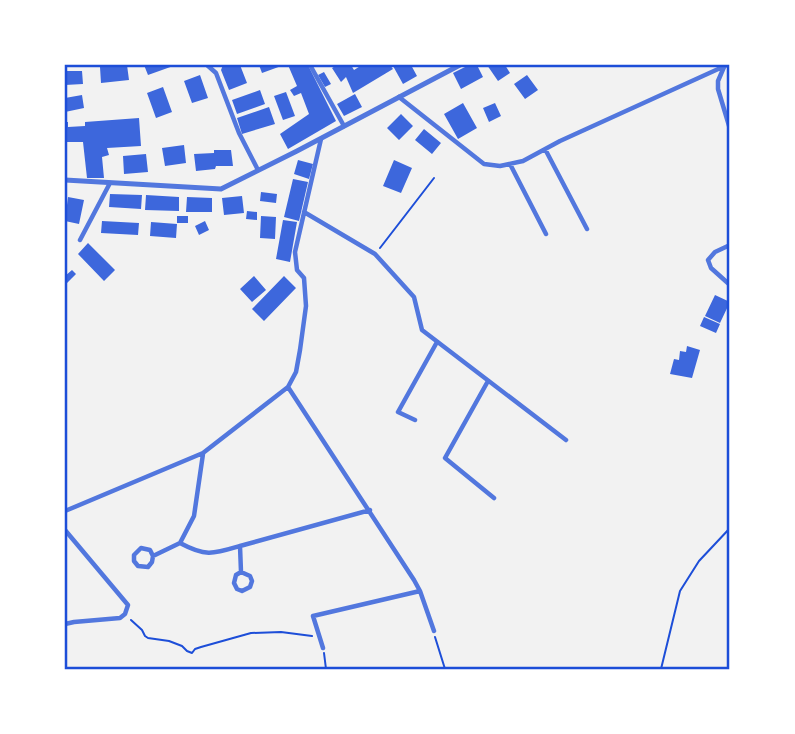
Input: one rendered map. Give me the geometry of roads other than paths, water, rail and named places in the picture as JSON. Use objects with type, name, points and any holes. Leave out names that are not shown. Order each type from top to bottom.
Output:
[{"type":"street","points":[[207,65],[216,73],[239,133],[258,170]]},
{"type":"street","points":[[310,65],[344,126]]},
{"type":"street","points":[[65,180],[221,189],[460,65]]},
{"type":"street","points":[[399,97],[484,163],[500,166],[523,161],[726,65]]},
{"type":"street","points":[[726,65],[718,81],[718,89],[730,129]]},
{"type":"street","points":[[65,511],[203,453],[288,387],[296,372],[306,306],[304,278],[297,270],[295,252],[321,138]]},
{"type":"street","points":[[545,149],[587,229]]},
{"type":"street","points":[[510,164],[546,234]]},
{"type":"street","points":[[80,240],[110,183]]},
{"type":"street","points":[[304,212],[375,254],[414,298],[422,330],[566,440]]},
{"type":"street","points":[[730,245],[715,252],[708,260],[710,268],[730,285]]},
{"type":"street","points":[[415,420],[398,412],[438,342]]},
{"type":"street","points":[[488,381],[445,458],[494,498]]},
{"type":"street","points":[[288,387],[420,591],[434,631]]},
{"type":"street","points":[[153,556],[180,543],[194,516],[203,453]]},
{"type":"street","points":[[180,543],[202,553],[215,553],[370,510]]},
{"type":"street","points":[[65,530],[128,605],[125,614],[120,618],[65,624]]},
{"type":"street","points":[[240,546],[241,572]]},
{"type":"street","points":[[141,548],[147,549],[153,556],[152,562],[144,568],[134,561],[134,555],[141,548]]},
{"type":"street","points":[[241,572],[247,574],[252,581],[250,587],[245,590],[239,590],[234,583],[236,575],[241,572]]},
{"type":"street","points":[[323,648],[313,616],[420,591]]}]
